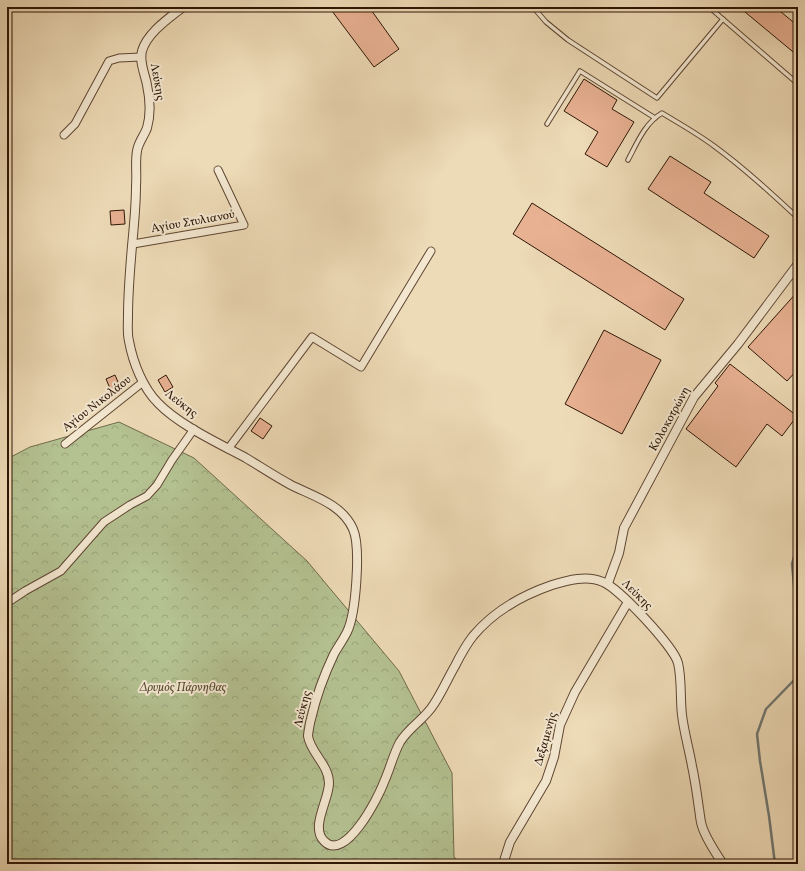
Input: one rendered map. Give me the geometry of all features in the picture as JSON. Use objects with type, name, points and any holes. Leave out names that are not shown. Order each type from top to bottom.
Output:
[{"type":"street","name":"Λεύκης","points":[[183,7],[159,26],[142,50],[141,57],[150,107],[148,125],[137,148],[133,244],[128,288],[128,336],[134,360],[143,382],[159,404],[171,414],[228,449],[289,484],[328,503],[345,516],[353,529],[356,543],[357,572],[352,619],[347,633],[336,650],[326,672],[315,703],[308,735],[311,744],[327,771],[329,780],[327,794],[318,827],[323,841],[334,846],[345,842],[356,830],[385,781],[391,760],[401,742],[409,730],[431,709],[454,666],[472,637],[489,620],[502,610],[533,592],[555,584],[582,578],[595,579],[608,583],[667,644],[676,657],[680,673],[680,699],[683,725],[692,762],[702,826],[723,864]]},
{"type":"street","points":[[64,135],[75,124],[109,61],[119,58],[141,57]]},
{"type":"street","name":"Αγίου Στυλιανού","points":[[133,244],[244,225],[218,170]]},
{"type":"street","points":[[228,449],[312,337],[361,367],[431,251]]},
{"type":"street","name":"Κολοκοτρώνη","points":[[608,583],[618,553],[624,528],[694,396],[738,344],[798,264]]},
{"type":"street","name":"Αγίου Νικολάου","points":[[65,444],[143,382]]},
{"type":"street","points":[[7,603],[61,571],[104,522],[147,496],[157,486],[172,460],[194,429]]},
{"type":"street","name":"Δεξαμενής","points":[[503,864],[510,842],[546,781],[554,757],[560,725],[575,692],[628,602]]},
{"type":"lane","points":[[533,7],[546,22],[568,40],[657,98],[723,19]]},
{"type":"lane","points":[[709,7],[798,84]]},
{"type":"lane","points":[[547,124],[580,71],[655,118]]},
{"type":"lane","points":[[628,160],[647,125],[662,113],[715,146],[798,218]]},
{"type":"green space","name":"Δρυμός Πάρνηθας","points":[[119,422],[194,458],[307,561],[399,671],[452,773],[454,857],[462,864],[7,864],[7,459],[30,447]]},
{"type":"building","points":[[329,7],[369,7],[399,49],[374,67]]},
{"type":"building","points":[[739,7],[775,7],[798,26],[798,56]]},
{"type":"building","points":[[584,79],[617,100],[612,109],[634,122],[607,167],[585,154],[598,132],[564,111]]},
{"type":"building","points":[[670,156],[711,182],[704,193],[769,236],[754,258],[648,189]]},
{"type":"building","points":[[532,203],[684,299],[665,330],[513,234]]},
{"type":"building","points":[[124,210],[125,224],[111,225],[110,211]]},
{"type":"building","points":[[798,291],[798,369],[787,381],[748,347]]},
{"type":"building","points":[[604,330],[661,360],[622,434],[565,404]]},
{"type":"building","points":[[730,364],[797,416],[782,436],[767,424],[736,467],[686,429],[718,386],[715,383]]},
{"type":"building","points":[[115,375],[121,389],[112,393],[106,379]]},
{"type":"building","points":[[166,375],[173,387],[165,392],[158,380]]},
{"type":"building","points":[[260,418],[272,426],[263,439],[251,431]]},
{"type":"waterway","points":[[798,542],[792,564],[795,596],[798,604]]},
{"type":"waterway","points":[[775,864],[757,734],[766,709],[798,676]]}]
